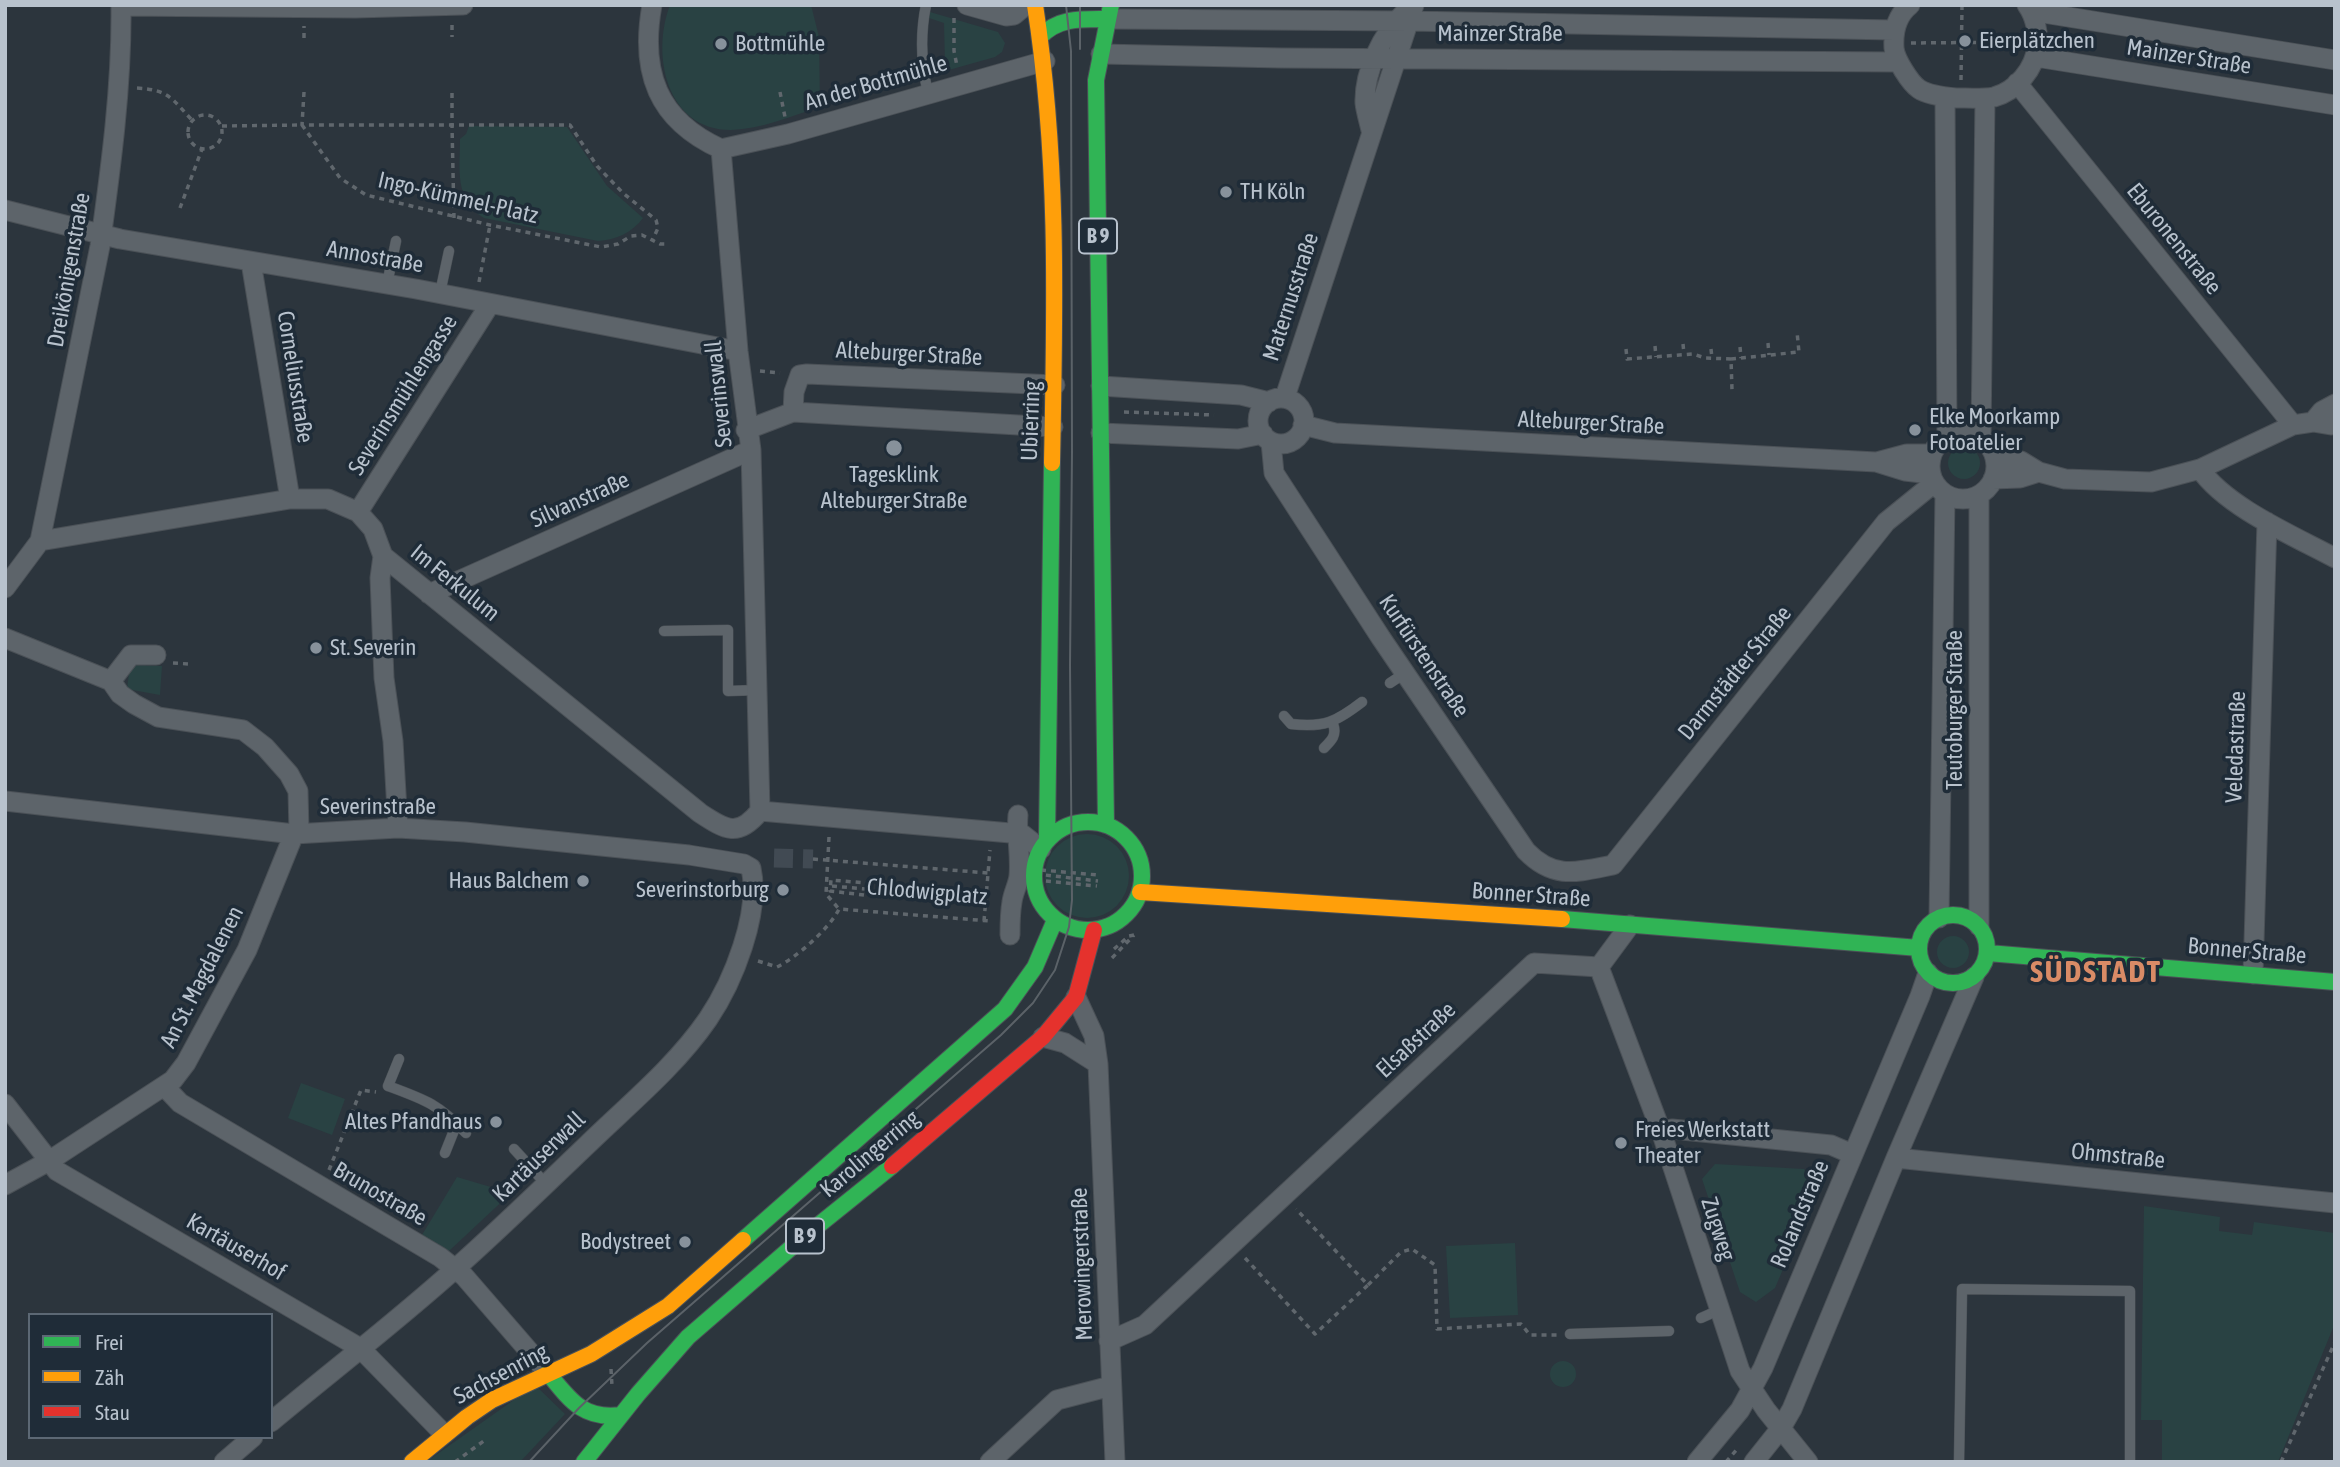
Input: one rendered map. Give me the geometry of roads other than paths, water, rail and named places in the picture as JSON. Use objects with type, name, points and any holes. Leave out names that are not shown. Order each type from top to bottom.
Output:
[{"type":"main road","name":"Ubierring","points":[[1035,5],[1045,61],[1052,137],[1055,386],[1044,844]]},
{"type":"main road","points":[[1040,37],[1046,28],[1053,24],[1110,12]]},
{"type":"main road","name":"B 9","points":[[1106,825],[1096,96],[1110,12]]},
{"type":"main road","points":[[1044,844],[1058,830],[1072,824],[1094,822],[1106,825],[1124,835],[1136,852],[1142,872],[1140,892],[1126,915],[1113,924],[1094,930],[1078,930],[1055,920]]},
{"type":"main road","name":"B 9","points":[[1044,844],[1035,863],[1033,879],[1040,902],[1055,920]]},
{"type":"main road","name":"Bonner Straße","points":[[1140,892],[1428,910],[1919,948]]},
{"type":"main road","points":[[1958,915],[1979,926],[1987,941],[1988,953],[1984,967],[1974,977],[1961,984],[1947,984],[1928,973],[1920,957],[1919,948],[1928,925],[1938,918],[1958,915]]},
{"type":"main road","name":"Karolingerring","points":[[583,1358],[668,1306],[1005,1009],[1036,966],[1048,944],[1055,920]]},
{"type":"main road","name":"Karolingerring","points":[[586,1459],[688,1337],[1043,1037],[1076,997],[1094,930]]},
{"type":"main road","name":"Bonner Straße","points":[[1988,953],[2335,982]]},
{"type":"main road","name":"Sachsenring","points":[[412,1462],[444,1434],[492,1400],[583,1358]]},
{"type":"main road","points":[[548,1373],[586,1414],[610,1418],[621,1415]]},
{"type":"street","points":[[121,5],[367,8],[463,5]]},
{"type":"street","name":"Dreikönigenstraße","points":[[40,541],[107,202],[118,88],[121,5]]},
{"type":"street","points":[[646,5],[652,6],[648,60],[658,92],[675,119],[689,132],[721,149]]},
{"type":"street","points":[[961,11],[1006,16],[1014,15],[1027,5]]},
{"type":"street","points":[[1910,5],[1903,10],[1894,30],[1895,55],[1918,89],[1945,97],[1997,96],[2017,83],[2029,71],[2036,57]]},
{"type":"street","name":"Mainzer Straße","points":[[2335,60],[2029,8],[2038,38],[2036,57],[2335,105]]},
{"type":"street","name":"Mainzer Straße","points":[[1110,12],[1408,13],[1894,30]]},
{"type":"street","name":"Maternusstraße","points":[[1371,131],[1365,103],[1367,81],[1375,58],[1408,13]]},
{"type":"street","name":"Maternusstraße","points":[[1277,400],[1396,58],[1408,13]]},
{"type":"street","name":"Mainzer Straße","points":[[1101,54],[1898,62]]},
{"type":"street","name":"An der Bottmühle","points":[[721,149],[788,134],[1045,61]]},
{"type":"street","name":"Eburonenstraße","points":[[2017,83],[2293,425]]},
{"type":"street","points":[[1945,97],[1947,438]]},
{"type":"street","points":[[1981,437],[1984,98]]},
{"type":"street","name":"Severinswall","points":[[721,149],[739,360],[746,430],[751,450],[760,811]]},
{"type":"street","name":"Annostraße","points":[[5,210],[120,239],[440,293],[739,360]]},
{"type":"street","name":"Corneliusstraße","points":[[251,262],[290,499]]},
{"type":"street","name":"Severinsmühlengasse","points":[[358,512],[490,304]]},
{"type":"street","name":"Alteburger Straße","points":[[793,412],[794,392],[800,375],[807,374],[1055,386]]},
{"type":"street","points":[[1101,386],[1241,395],[1277,400],[1300,408],[1303,425],[1295,439],[1288,442],[1267,438],[1101,433]]},
{"type":"street","points":[[1267,438],[1258,417],[1263,407],[1277,400]]},
{"type":"street","points":[[2313,422],[2322,411],[2335,404]]},
{"type":"street","points":[[746,430],[793,412],[1053,427]]},
{"type":"street","points":[[1995,459],[2021,461],[2039,472],[2065,479],[2151,482],[2200,469],[2293,425],[2335,423]]},
{"type":"street","name":"Alteburger Straße","points":[[1303,425],[1335,433],[1876,463],[1937,483],[1956,498],[1967,499],[1979,495]]},
{"type":"street","points":[[1937,483],[1930,464],[1932,454],[1947,438],[1964,432],[1981,437],[1992,448],[1995,459],[1993,479],[1979,495]]},
{"type":"street","name":"Kurfürstenstraße","points":[[1267,438],[1274,473],[1397,678],[1526,851],[1540,866],[1566,871]]},
{"type":"street","name":"Silvanstraße","points":[[429,593],[751,450]]},
{"type":"street","name":"Alteburger Straße","points":[[1876,463],[1907,454],[1932,454]]},
{"type":"street","points":[[2200,469],[2211,485],[2267,522],[2335,558]]},
{"type":"street","points":[[1993,479],[2020,478],[2039,472]]},
{"type":"street","name":"Darmstädter Straße","points":[[1566,871],[1613,865],[1886,522],[1937,483]]},
{"type":"street","name":"Teutoburger Straße","points":[[1937,483],[1938,918]]},
{"type":"street","name":"Teutoburger Straße","points":[[1979,495],[1979,926]]},
{"type":"street","points":[[5,588],[40,541],[290,499],[328,499],[358,512]]},
{"type":"street","name":"Im Ferkulum","points":[[358,512],[373,529],[383,556],[700,813],[726,828],[735,829],[751,822],[760,811]]},
{"type":"street","name":"Veledastraße","points":[[2253,974],[2267,522]]},
{"type":"street","points":[[383,556],[380,578],[384,678],[393,741],[398,828]]},
{"type":"street","points":[[5,638],[111,681],[120,694],[158,717],[243,730],[265,747],[289,774],[298,791],[297,833]]},
{"type":"street","points":[[111,681],[131,655],[156,655]]},
{"type":"street","name":"Severinstraße","points":[[5,801],[297,833],[398,828],[465,832],[689,855],[744,864],[751,868]]},
{"type":"street","points":[[760,811],[830,817],[1017,824],[1022,834],[1044,844]]},
{"type":"street","name":"Chlodwigplatz","points":[[1010,929],[1012,900],[1021,874],[1020,853],[1016,841],[1017,824]]},
{"type":"street","name":"An St. Magdalenen","points":[[5,1185],[49,1161],[173,1080],[186,1063],[247,950],[297,833]]},
{"type":"street","name":"Kartäuserwall","points":[[273,1420],[455,1269],[668,1067],[708,1018],[729,981],[751,905],[751,868]]},
{"type":"street","points":[[1599,967],[1630,925]]},
{"type":"street","name":"Elsaßstraße","points":[[1110,1341],[1145,1325],[1236,1247],[1285,1197],[1534,963],[1599,967]]},
{"type":"street","name":"Zugweg","points":[[1599,967],[1662,1134],[1710,1314],[1752,1390],[1808,1462]]},
{"type":"street","name":"Rolandstraße","points":[[1697,1462],[1740,1410],[1752,1390],[1928,973]]},
{"type":"street","points":[[1754,1462],[1781,1428],[1792,1409],[1974,977]]},
{"type":"street","name":"Merowingerstraße","points":[[1076,997],[1094,1036],[1098,1064],[1115,1462]]},
{"type":"street","points":[[1043,1037],[1065,1043],[1098,1064]]},
{"type":"street","name":"Brunostraße","points":[[164,1086],[180,1103],[440,1257],[464,1276],[548,1373]]},
{"type":"street","name":"Kartäuserhof","points":[[5,1104],[57,1171],[360,1348],[444,1434]]},
{"type":"street","points":[[1662,1134],[1672,1129],[1831,1146],[1852,1154]]},
{"type":"street","name":"Ohmstraße","points":[[1896,1158],[2335,1203]]},
{"type":"street","points":[[990,1462],[1057,1400],[1111,1386]]},
{"type":"street","points":[[224,1462],[251,1439]]},
{"type":"lane","points":[[926,5],[922,69],[928,93]]},
{"type":"lane","points":[[387,284],[396,241]]},
{"type":"lane","points":[[440,293],[449,251]]},
{"type":"lane","points":[[664,631],[728,630],[728,691],[758,690]]},
{"type":"lane","points":[[1284,716],[1291,724],[1323,724],[1341,718],[1362,702]]},
{"type":"lane","points":[[1324,747],[1333,740],[1333,724]]},
{"type":"lane","points":[[399,1059],[388,1086],[446,1112],[466,1133]]},
{"type":"lane","points":[[445,1153],[457,1123]]},
{"type":"lane","points":[[514,1149],[546,1184]]},
{"type":"lane","points":[[1959,1462],[1962,1289],[2130,1291],[2130,1462]]},
{"type":"lane","points":[[1570,1334],[1670,1331]]},
{"type":"tunnel","points":[[774,858],[813,859]]},
{"type":"tram line","points":[[529,1462],[579,1408],[647,1343],[1001,1035],[1033,1003],[1055,970],[1069,927],[1072,900],[1071,51],[1066,5]]},
{"type":"tram line","points":[[1080,5],[1080,49]]},
{"type":"place","name":"Eierplätzchen","points":[[1965,41]]},
{"type":"place","name":"Bottmühle","points":[[721,44]]},
{"type":"place","name":"TH Köln","points":[[1226,192]]},
{"type":"place","name":"Elke Moorkamp Fotoatelier","points":[[1915,430]]},
{"type":"place","name":"Tagesklink Alteburger Straße","points":[[894,448]]},
{"type":"place","name":"St. Severin","points":[[316,648]]},
{"type":"place","name":"Haus Balchem","points":[[583,881]]},
{"type":"place","name":"Severinstorburg","points":[[783,890]]},
{"type":"place","name":"Altes Pfandhaus","points":[[496,1122]]},
{"type":"place","name":"Freies Werkstatt Theater","points":[[1621,1143]]},
{"type":"place","name":"Bodystreet","points":[[685,1242]]},
{"type":"district","name":"SÜDSTADT","points":[[2096,973]]}]
